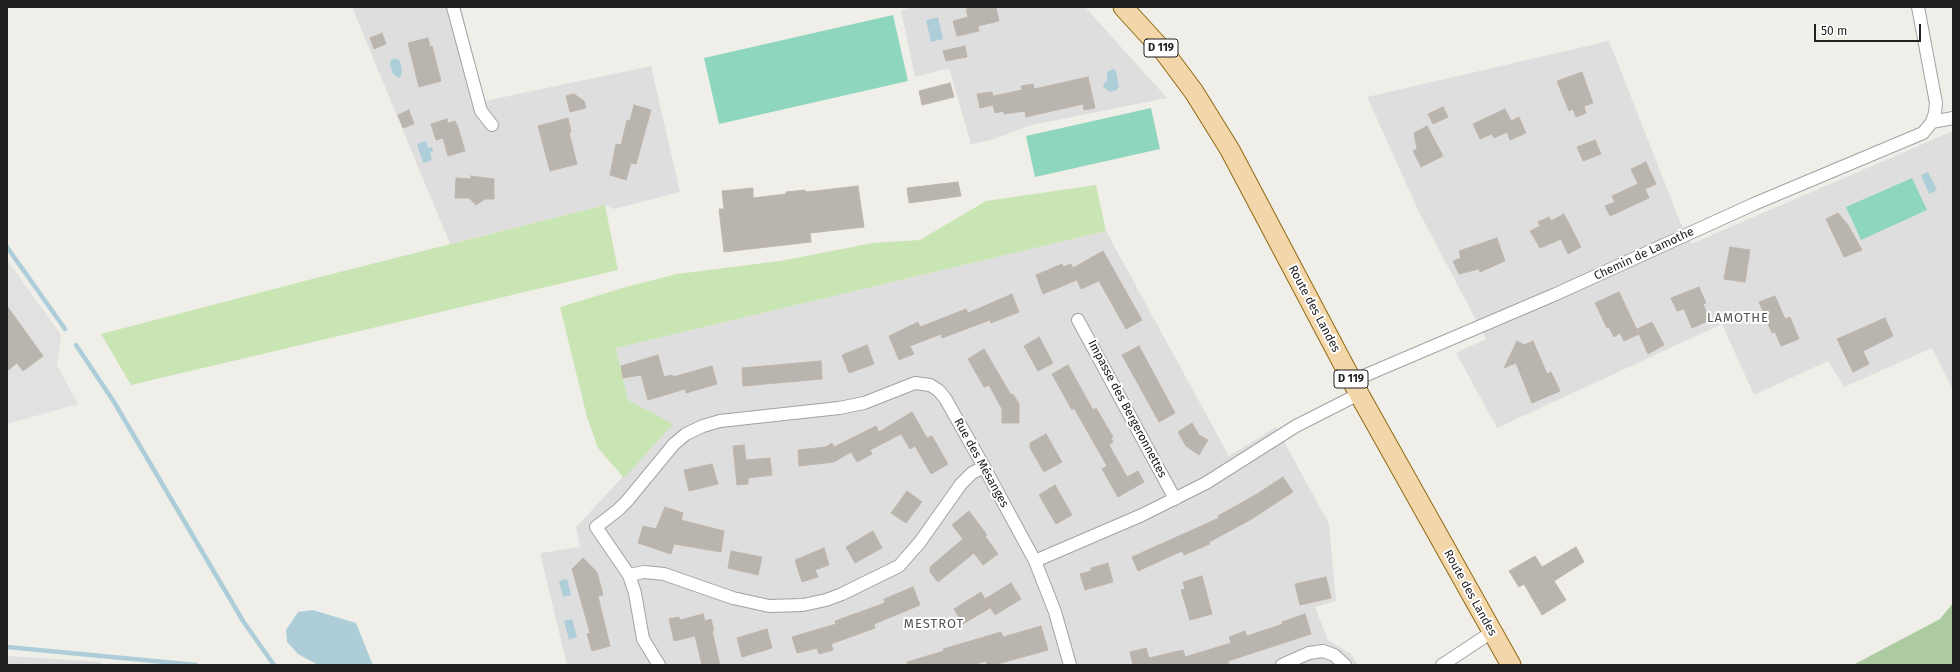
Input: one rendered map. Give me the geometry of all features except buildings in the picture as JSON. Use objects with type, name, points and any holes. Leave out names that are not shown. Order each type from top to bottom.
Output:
[{"type":"main road","name":"Route des Landes","points":[[1123,7],[1165,54],[1194,92],[1230,150],[1356,388],[1511,665]]},
{"type":"street","points":[[453,7],[481,111],[492,125]]},
{"type":"street","points":[[1918,7],[1936,103],[1932,122],[1953,118]]},
{"type":"street","name":"Chemin de Lamothe","points":[[1356,388],[1556,294],[1754,204],[1923,133],[1932,122]]},
{"type":"street","name":"Impasse des Bergeronnettes","points":[[1078,320],[1175,498]]},
{"type":"street","name":"Rue des Mésanges","points":[[629,576],[596,526],[618,510],[627,501],[674,444],[686,434],[703,426],[720,421],[858,404],[915,382],[930,385],[938,390],[945,398],[1035,561],[1055,612],[1070,665]]},
{"type":"street","points":[[1035,561],[1175,498],[1206,482],[1356,388]]},
{"type":"street","points":[[659,665],[643,639],[635,594],[629,576],[644,572],[664,574],[733,598],[768,606],[803,606],[826,600],[842,594],[899,566],[920,542],[961,484],[972,473],[984,467]]},
{"type":"street","points":[[1442,665],[1492,632]]},
{"type":"street","points":[[1282,665],[1309,653],[1323,651],[1334,655],[1345,665]]},
{"type":"shaded area","points":[[352,7],[461,7],[485,101],[651,66],[680,192],[614,209],[605,205],[450,244]]},
{"type":"shaded area","points":[[913,7],[1085,7],[1167,98],[1032,125],[991,140],[971,144],[949,68],[915,77],[901,10]]},
{"type":"shaded area","points":[[1609,41],[1681,224],[1691,244],[1953,131],[1953,390],[1932,348],[1844,387],[1828,361],[1754,395],[1722,324],[1497,428],[1456,353],[1486,339],[1419,212],[1367,97]]},
{"type":"shaded area","points":[[1106,231],[1229,456],[1276,427],[1329,524],[1336,601],[1315,607],[1328,640],[1351,654],[1358,665],[567,665],[540,553],[580,547],[576,527],[672,424],[628,400],[616,348]]},
{"type":"shaded area","points":[[7,260],[61,335],[57,365],[78,404],[7,424]]},
{"type":"shaded area","points":[[7,656],[101,662],[101,665],[7,665]]},
{"type":"green space","points":[[893,15],[908,81],[719,124],[704,58]]},
{"type":"green space","points":[[1151,108],[1160,149],[1035,177],[1026,136]]},
{"type":"green space","points":[[1912,178],[1927,210],[1861,240],[1846,207]]},
{"type":"green space","points":[[1096,185],[1106,231],[616,348],[628,400],[673,424],[624,478],[598,448],[587,417],[560,307],[626,287],[677,274],[780,261],[873,243],[920,240],[986,201]]},
{"type":"green space","points":[[605,205],[618,270],[131,385],[101,334],[316,278]]},
{"type":"green space","points":[[1953,603],[1953,665],[1853,665],[1940,619]]},
{"type":"water","points":[[938,17],[943,39],[931,42],[926,20]]},
{"type":"water","points":[[395,58],[400,61],[402,72],[399,78],[393,74],[390,64],[391,60]]},
{"type":"water","points":[[1113,69],[1116,71],[1119,87],[1117,90],[1110,92],[1103,87],[1105,81],[1107,82],[1107,72]]},
{"type":"water","points":[[426,141],[428,148],[432,147],[433,151],[430,153],[432,160],[423,163],[417,144]]},
{"type":"water","points":[[1928,172],[1937,190],[1929,194],[1921,175]]},
{"type":"water","points":[[567,579],[571,595],[563,597],[559,581]]},
{"type":"water","points":[[313,610],[356,623],[373,665],[318,665],[298,654],[287,642],[286,630],[298,612]]},
{"type":"water","points":[[572,619],[577,637],[569,640],[564,621]]},
{"type":"waterway","points":[[7,247],[65,329]]},
{"type":"waterway","points":[[76,345],[114,402],[243,621],[274,665]]},
{"type":"waterway","points":[[7,647],[196,665]]},
{"type":"district","name":"LAMOTHE","points":[[1738,318]]},
{"type":"district","name":"MESTROT","points":[[934,624]]}]
